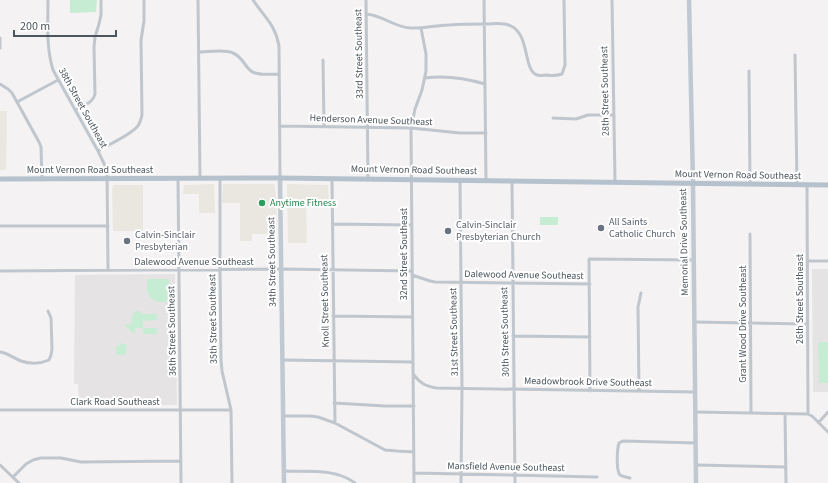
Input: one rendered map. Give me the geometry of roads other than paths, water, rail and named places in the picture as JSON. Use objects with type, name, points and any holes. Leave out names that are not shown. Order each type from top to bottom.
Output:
[{"type":"main road","name":"Mount Vernon Road Southeast","points":[[0,179],[332,178],[828,185]]},
{"type":"street","name":"38th Street Southeast","points":[[48,0],[48,49],[53,70],[107,170],[108,270]]},
{"type":"street","points":[[75,110],[94,99],[94,47],[95,37],[100,24],[101,0]]},
{"type":"street","points":[[98,151],[131,133],[137,127],[142,115],[141,40],[144,21],[144,0]]},
{"type":"street","points":[[198,0],[200,178]]},
{"type":"street","name":"34th Street Southeast","points":[[253,0],[268,19],[277,37],[279,46],[284,483]]},
{"type":"street","name":"33rd Street Southeast","points":[[366,0],[368,179]]},
{"type":"street","points":[[484,0],[486,180]]},
{"type":"street","points":[[366,14],[373,15],[408,28],[421,28],[448,24],[510,25],[521,34],[530,66],[534,73],[537,75],[556,76],[562,74],[565,65],[564,0]]},
{"type":"street","name":"28th Street Southeast","points":[[612,0],[615,182]]},
{"type":"street","name":"Memorial Drive Southeast","points":[[689,0],[693,183],[696,483]]},
{"type":"street","name":"32nd Street Southeast","points":[[414,483],[411,128],[426,71],[426,54],[421,28]]},
{"type":"street","points":[[0,38],[0,48]]},
{"type":"street","points":[[199,52],[232,52],[238,56],[252,72],[257,74],[279,74]]},
{"type":"street","points":[[795,55],[797,185]]},
{"type":"street","points":[[323,60],[324,126]]},
{"type":"street","points":[[749,71],[750,184]]},
{"type":"street","points":[[425,78],[461,78],[485,84]]},
{"type":"street","points":[[17,102],[58,80]]},
{"type":"street","points":[[0,84],[8,89],[17,102],[41,146],[42,179]]},
{"type":"street","points":[[553,118],[576,119],[588,115],[614,115]]},
{"type":"street","name":"Henderson Avenue Southeast","points":[[280,126],[411,128],[460,133],[486,133]]},
{"type":"street","name":"36th Street Southeast","points":[[178,178],[181,483]]},
{"type":"street","name":"35th Street Southeast","points":[[220,178],[221,360],[231,410],[232,483]]},
{"type":"street","name":"Knoll Street Southeast","points":[[332,178],[335,423]]},
{"type":"street","name":"31st Street Southeast","points":[[460,180],[462,389],[461,483]]},
{"type":"street","name":"30th Street Southeast","points":[[512,180],[515,483]]},
{"type":"street","name":"26th Street Southeast","points":[[807,185],[808,414]]},
{"type":"street","points":[[333,224],[412,225]]},
{"type":"street","points":[[0,226],[108,226]]},
{"type":"street","name":"Grant Wood Drive Southeast","points":[[750,234],[751,413]]},
{"type":"street","name":"Dalewood Avenue Southeast","points":[[0,271],[333,270],[412,273],[435,282],[590,284],[589,259],[693,260]]},
{"type":"street","points":[[808,261],[828,261]]},
{"type":"street","points":[[590,284],[590,391]]},
{"type":"street","points":[[639,391],[638,307],[641,292]]},
{"type":"street","points":[[0,352],[25,362],[43,363],[49,360],[52,349],[52,326],[48,311]]},
{"type":"street","points":[[333,316],[412,317]]},
{"type":"street","points":[[694,322],[808,324]]},
{"type":"street","points":[[513,336],[590,337]]},
{"type":"street","points":[[282,360],[413,362]]},
{"type":"street","name":"Meadowbrook Drive Southeast","points":[[413,374],[419,382],[426,386],[436,388],[695,392]]},
{"type":"street","points":[[334,403],[414,406]]},
{"type":"street","name":"Clark Road Southeast","points":[[0,410],[231,410]]},
{"type":"street","points":[[695,412],[808,414],[828,432]]},
{"type":"street","points":[[818,422],[828,412]]},
{"type":"street","points":[[785,414],[786,483]]},
{"type":"street","points":[[283,416],[314,416],[326,419],[385,450],[414,452]]},
{"type":"street","points":[[630,478],[620,475],[618,471],[619,443],[623,441],[696,443]]},
{"type":"street","points":[[13,477],[26,464],[41,458],[61,458],[82,462],[181,461]]},
{"type":"street","points":[[696,465],[786,467]]},
{"type":"street","points":[[0,466],[19,483]]},
{"type":"street","points":[[284,471],[329,472],[340,474],[349,478],[355,483]]},
{"type":"street","name":"Mansfield Avenue Southeast","points":[[414,473],[597,476]]},
{"type":"place","name":"Anytime Fitness","points":[[262,203]]},
{"type":"place","name":"All Saints Catholic Church","points":[[601,228]]},
{"type":"place","name":"Calvin-Sinclair Presbyterian Church","points":[[448,231]]},
{"type":"place","name":"Calvin-Sinclair Presbyterian","points":[[127,241]]}]
